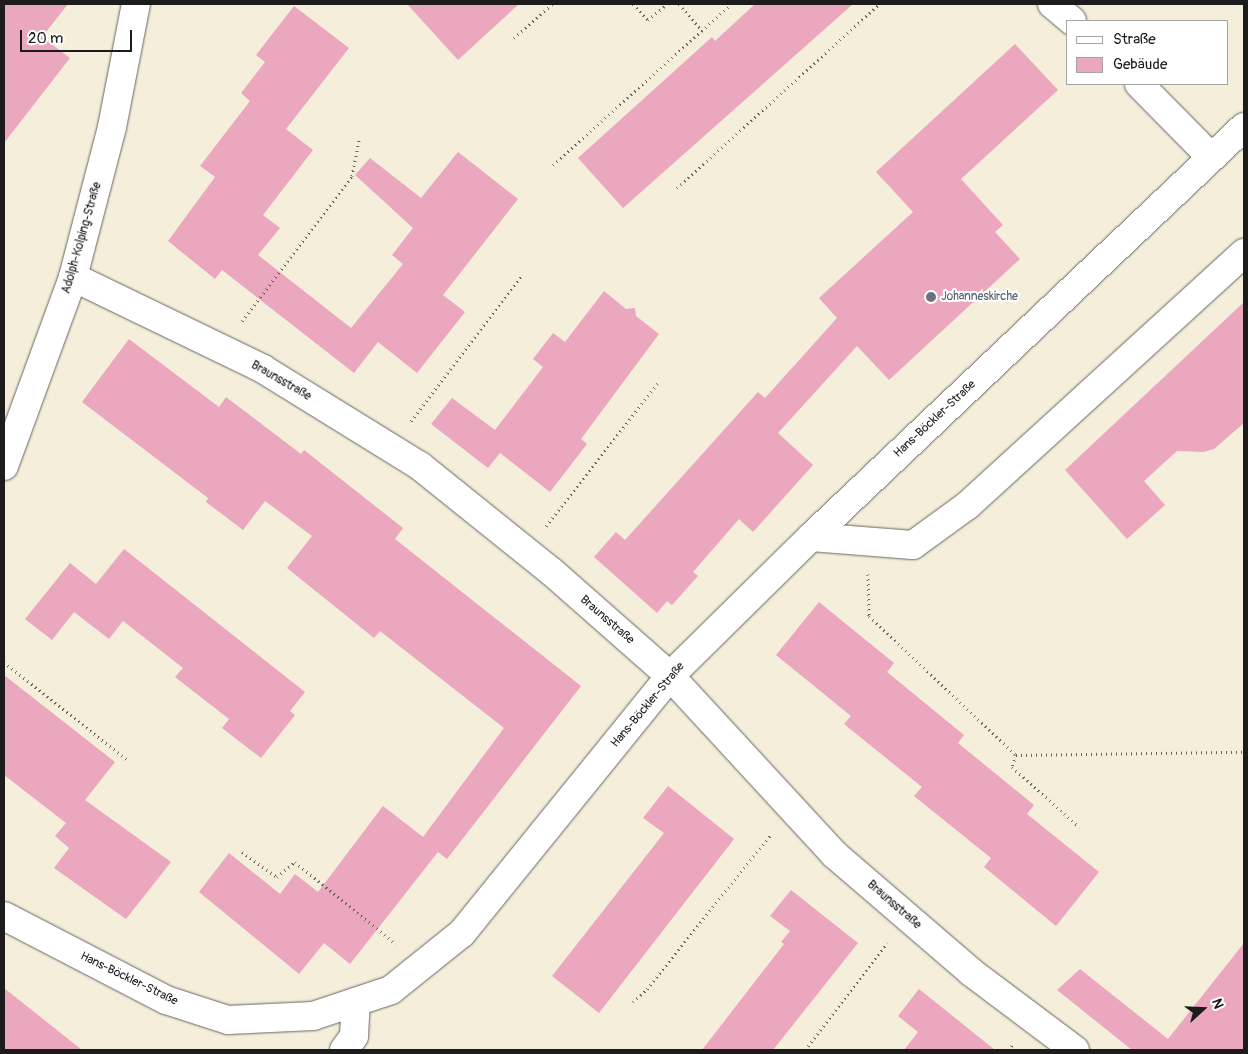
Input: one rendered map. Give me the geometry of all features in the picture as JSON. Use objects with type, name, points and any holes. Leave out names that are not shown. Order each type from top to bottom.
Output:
[{"type":"street","name":"Adolph-Kolping-Straße","points":[[4,466],[73,277],[112,127],[136,4]]},
{"type":"street","points":[[1052,4],[1071,20]]},
{"type":"street","points":[[1140,85],[1211,157]]},
{"type":"street","name":"Hans-Böckler-Straße","points":[[4,916],[166,1000],[228,1020],[314,1016],[391,990],[462,933],[670,676],[811,537],[1211,157],[1244,128]]},
{"type":"street","points":[[811,537],[913,545],[968,505],[1244,253]]},
{"type":"street","name":"Braunsstraße","points":[[73,277],[263,369],[420,466],[526,552],[670,676],[834,854],[971,972],[1075,1050]]},
{"type":"street","points":[[344,1050],[354,1036],[356,1002]]},
{"type":"path","points":[[514,38],[552,4]]},
{"type":"path","points":[[633,4],[648,20],[667,4]]},
{"type":"path","points":[[680,4],[702,30]]},
{"type":"path","points":[[553,166],[731,4]]},
{"type":"path","points":[[677,188],[879,4]]},
{"type":"path","points":[[221,348],[352,176],[359,140]]},
{"type":"path","points":[[391,448],[521,276]]},
{"type":"path","points":[[526,552],[658,382]]},
{"type":"path","points":[[867,541],[869,616],[1016,755],[1244,752]]},
{"type":"path","points":[[4,662],[127,760]]},
{"type":"path","points":[[1016,755],[1012,767],[1079,828]]},
{"type":"path","points":[[633,1002],[647,989],[792,808]]},
{"type":"path","points":[[242,852],[277,877],[295,862],[422,965]]},
{"type":"path","points":[[805,1050],[908,917]]},
{"type":"building","points":[[4,4],[68,4],[42,37],[70,58],[4,143]]},
{"type":"building","points":[[407,4],[519,4],[458,60]]},
{"type":"building","points":[[755,4],[853,4],[623,208],[578,158],[712,37],[715,41]]},
{"type":"building","points":[[294,6],[349,48],[286,129],[313,150],[263,215],[280,228],[258,255],[351,328],[403,264],[392,255],[413,228],[355,175],[370,158],[421,198],[458,152],[518,199],[443,295],[465,312],[417,373],[378,342],[354,373],[222,270],[215,279],[168,241],[215,177],[200,166],[250,101],[241,93],[265,62],[256,55]]},
{"type":"building","points":[[1015,44],[1058,90],[961,179],[1003,225],[995,232],[1020,259],[889,380],[857,346],[778,433],[813,465],[753,532],[739,519],[693,572],[698,576],[672,605],[667,601],[657,613],[594,557],[616,532],[625,540],[758,392],[765,398],[837,318],[819,298],[913,212],[876,172]]},
{"type":"building","points":[[604,291],[626,309],[635,308],[636,316],[659,334],[581,439],[587,444],[550,492],[500,453],[488,468],[431,424],[452,398],[495,430],[543,367],[533,359],[553,333],[565,342]]},
{"type":"building","points":[[1244,302],[1244,423],[1214,449],[1204,452],[1177,451],[1144,481],[1165,505],[1127,539],[1065,470]]},
{"type":"building","points":[[129,339],[219,407],[226,397],[301,454],[304,450],[403,528],[395,539],[581,686],[447,859],[438,852],[350,964],[324,943],[299,974],[199,892],[229,853],[280,894],[295,874],[318,892],[383,806],[423,837],[504,728],[380,631],[374,638],[287,568],[312,536],[265,501],[243,530],[206,502],[208,498],[82,402]]},
{"type":"building","points":[[124,549],[305,692],[290,711],[295,715],[261,758],[222,728],[229,719],[175,677],[183,668],[123,621],[109,639],[74,612],[52,640],[25,619],[70,563],[96,584]]},
{"type":"building","points":[[819,602],[894,663],[887,672],[964,735],[958,743],[1034,805],[1027,814],[1099,872],[1056,926],[984,867],[991,858],[914,796],[922,787],[844,724],[851,716],[776,655]]},
{"type":"building","points":[[4,675],[115,762],[85,800],[171,862],[126,919],[54,868],[69,848],[55,836],[66,823],[4,775]]},
{"type":"building","points":[[668,786],[734,839],[599,1013],[552,976],[664,833],[643,818]]},
{"type":"building","points":[[791,890],[858,943],[773,1050],[702,1050],[784,944],[781,942],[790,931],[770,916]]},
{"type":"building","points":[[1244,943],[1244,1050],[1132,1050],[1057,990],[1080,969],[1168,1039]]},
{"type":"building","points":[[4,988],[82,1050],[4,1050]]},
{"type":"building","points":[[919,989],[995,1050],[904,1050],[918,1032],[898,1016]]},
{"type":"place","name":"Johanneskirche","points":[[931,297]]}]
